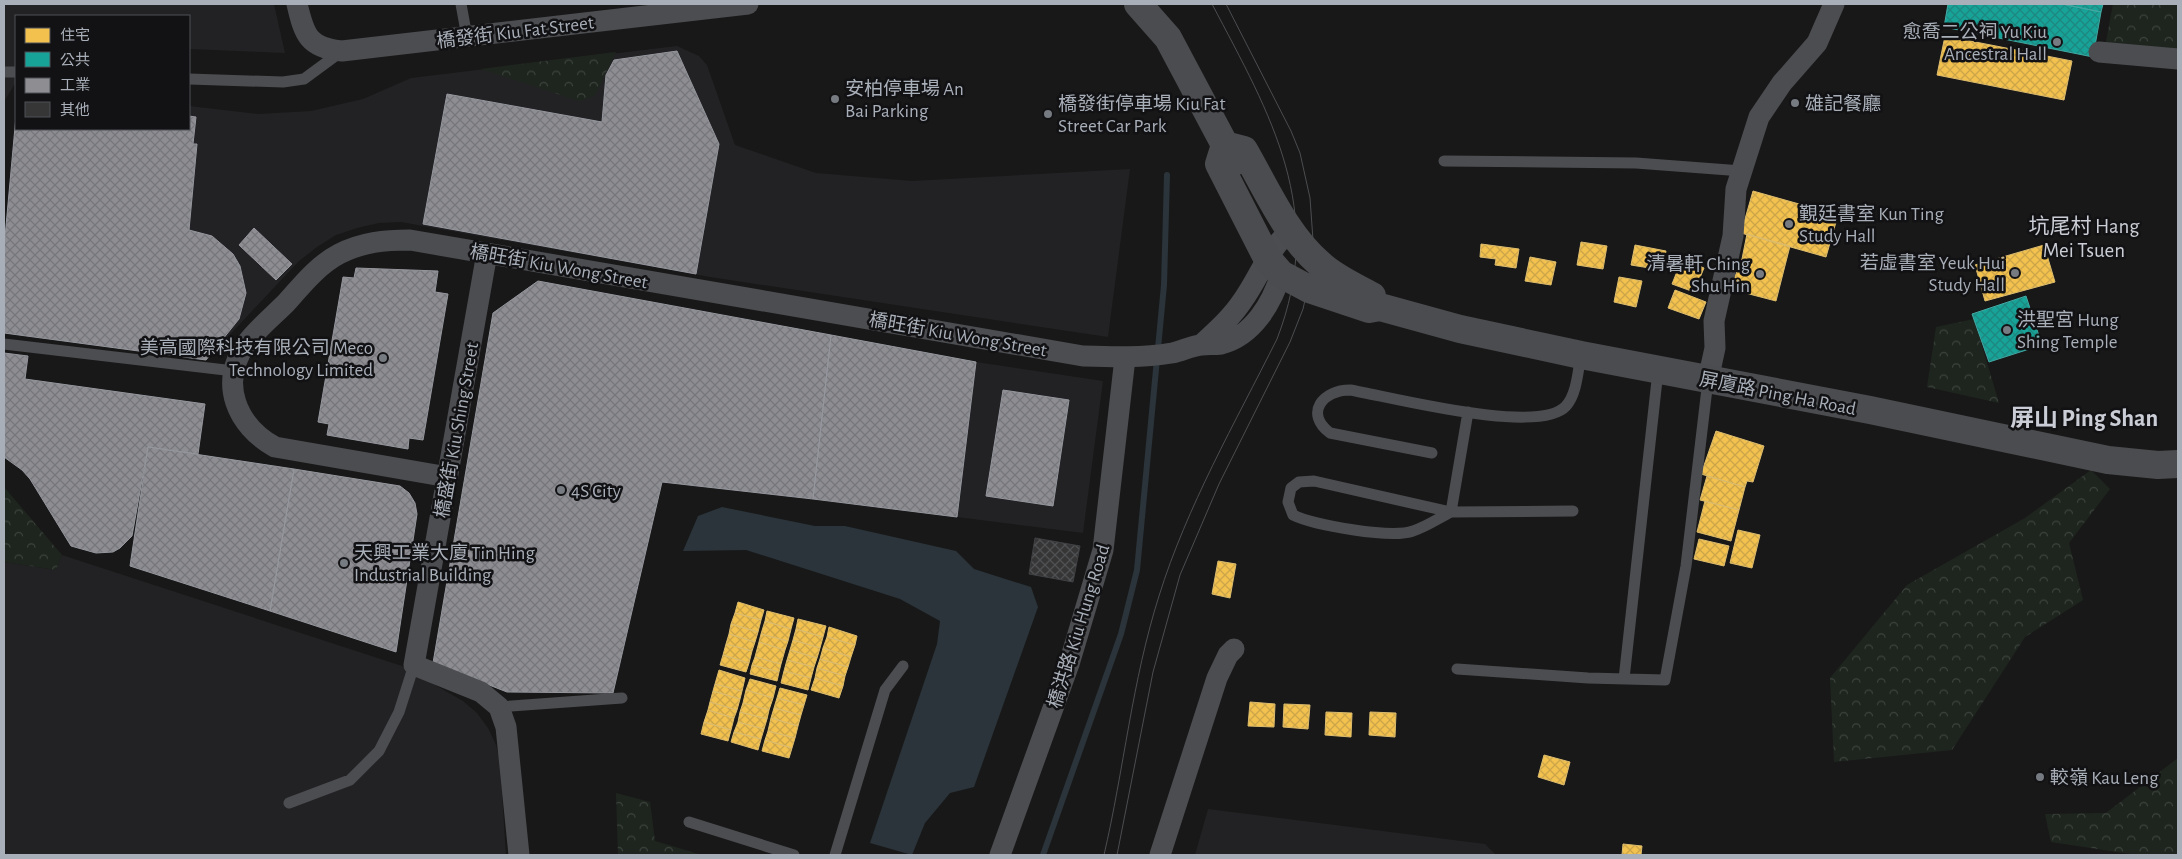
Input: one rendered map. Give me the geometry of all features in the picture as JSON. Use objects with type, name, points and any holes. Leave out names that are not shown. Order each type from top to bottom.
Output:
[{"type":"street","name":"橋發街 Kiu Fat Street","points":[[297,4],[302,23],[312,43],[326,50],[342,51],[748,4]]},
{"type":"street","points":[[1138,4],[1168,38],[1225,145]]},
{"type":"street","points":[[1160,4],[1168,38]]},
{"type":"street","points":[[1708,380],[1715,348],[1714,321],[1729,258],[1736,189],[1759,117],[1782,83],[1817,43],[1834,4]]},
{"type":"street","points":[[2099,52],[2178,58]]},
{"type":"street","name":"屏廈路 Ping Ha Road","points":[[1279,251],[1244,150],[1225,145],[1219,164],[1279,251],[1309,289],[1369,309],[1380,307],[1460,329],[1658,371],[1870,410],[2108,460],[2158,465],[2178,464]]},
{"type":"street","name":"橋旺街 Kiu Wong Street","points":[[448,477],[276,447],[262,440],[241,416],[235,402],[234,371],[246,344],[319,268],[339,254],[362,245],[386,240],[410,240],[1083,356],[1130,357],[1170,353],[1201,345],[1219,344],[1245,332],[1270,301],[1279,251]]},
{"type":"street","name":"屏廈路 Ping Ha Road","points":[[1279,251],[1319,264],[1340,279],[1373,297],[1380,307]]},
{"type":"street","name":"橋盛街 Kiu Shing Street","points":[[414,665],[487,253]]},
{"type":"street","name":"橋洪路 Kiu Hung Road","points":[[1000,855],[1069,664],[1104,550],[1130,357]]},
{"type":"street","points":[[1160,855],[1217,678],[1228,655],[1234,649]]},
{"type":"street","points":[[414,665],[481,692],[498,707],[506,727],[518,855]]},
{"type":"lane","points":[[461,4],[467,37]]},
{"type":"lane","points":[[190,79],[283,82],[304,79],[342,51]]},
{"type":"lane","points":[[1444,161],[1636,163],[1742,171]]},
{"type":"lane","points":[[4,344],[234,371]]},
{"type":"lane","points":[[1432,453],[1330,433],[1321,426],[1317,412],[1322,399],[1337,390],[1350,390],[1468,412],[1514,419],[1529,419],[1555,414],[1566,406],[1572,395],[1581,355]]},
{"type":"lane","points":[[1624,679],[1658,371]]},
{"type":"lane","points":[[1457,669],[1665,680],[1686,566],[1708,380]]},
{"type":"lane","points":[[1451,512],[1468,412]]},
{"type":"lane","points":[[1451,512],[1413,532],[1393,534],[1307,522],[1293,515],[1288,502],[1290,488],[1300,482],[1314,481],[1451,512],[1574,511]]},
{"type":"lane","points":[[289,803],[350,780],[378,751],[399,712],[414,665]]},
{"type":"lane","points":[[835,855],[886,690],[903,666]]},
{"type":"lane","points":[[498,707],[622,698]]},
{"type":"lane","points":[[689,822],[794,855]]},
{"type":"shaded area","points":[[4,4],[274,4],[285,53],[190,49],[190,15],[15,15],[15,84],[5,100],[4,108]]},
{"type":"shaded area","points":[[677,46],[699,56],[707,65],[735,145],[816,173],[912,181],[1130,169],[1108,337],[710,277],[401,222],[379,223],[357,228],[336,235],[317,247],[299,261],[206,360],[4,333],[4,248],[15,127],[15,130],[190,130],[190,106],[258,114],[311,111],[363,99],[411,78]]},
{"type":"shaded area","points":[[976,362],[1103,381],[1083,533],[957,517]]},
{"type":"shaded area","points":[[722,507],[815,526],[845,526],[956,551],[974,569],[1031,587],[1038,607],[974,787],[950,793],[925,823],[912,855],[870,843],[937,644],[940,621],[900,599],[746,550],[683,551],[698,516]]},
{"type":"shaded area","points":[[62,555],[402,666],[463,701],[477,713],[488,728],[496,745],[500,762],[506,855],[4,855],[4,562],[56,570]]},
{"type":"shaded area","points":[[1208,809],[1485,844],[1496,855],[1195,855]]},
{"type":"green space","points":[[2113,4],[2178,5],[2178,52],[2105,47]]},
{"type":"green space","points":[[616,52],[595,96],[579,101],[481,69]]},
{"type":"green space","points":[[1974,319],[1999,403],[1927,387],[1936,327]]},
{"type":"green space","points":[[2091,470],[2110,489],[2069,543],[2083,600],[2025,637],[1952,750],[1834,762],[1830,678],[1907,585],[2025,518]]},
{"type":"green space","points":[[4,487],[62,555],[56,570],[4,562]]},
{"type":"green space","points":[[2178,758],[2178,855],[2137,855],[2051,842],[2045,814],[2106,813]]},
{"type":"green space","points":[[616,793],[650,802],[655,841],[702,855],[618,855]]},
{"type":"building: 住宅","points":[[1945,36],[2072,61],[2064,100],[1937,75]]},
{"type":"building: 住宅","name":"覲廷書室 Kun Ting Study Hall","points":[[1753,191],[1838,215],[1826,257],[1741,233]]},
{"type":"building: 住宅","name":"清暑軒 Ching Shu Hin","points":[[1747,234],[1790,246],[1776,301],[1730,289],[1742,259]]},
{"type":"building: 住宅","points":[[1581,242],[1607,246],[1603,269],[1577,265]]},
{"type":"building: 住宅","points":[[1481,244],[1519,249],[1516,268],[1495,265],[1496,259],[1480,257]]},
{"type":"building: 住宅","points":[[1635,245],[1666,251],[1662,270],[1631,265]]},
{"type":"building: 住宅","name":"若虛書室 Yeuk Hui Study Hall","points":[[2044,245],[2055,282],[1985,301],[1975,265]]},
{"type":"building: 住宅","points":[[1530,257],[1556,262],[1551,285],[1525,281]]},
{"type":"building: 住宅","points":[[1682,259],[1704,268],[1694,292],[1672,284]]},
{"type":"building: 住宅","points":[[1619,277],[1642,281],[1636,307],[1614,302]]},
{"type":"building: 住宅","points":[[1675,290],[1706,302],[1699,319],[1668,308]]},
{"type":"building: 住宅","points":[[1716,431],[1764,446],[1753,482],[1747,481],[1745,487],[1701,474]]},
{"type":"building: 住宅","points":[[1707,476],[1745,487],[1739,510],[1700,500]]},
{"type":"building: 住宅","points":[[1705,501],[1739,510],[1731,541],[1697,532]]},
{"type":"building: 住宅","points":[[1738,530],[1760,535],[1752,568],[1730,563]]},
{"type":"building: 住宅","points":[[1699,539],[1729,546],[1724,566],[1694,559]]},
{"type":"building: 住宅","points":[[1218,561],[1236,564],[1230,598],[1212,594]]},
{"type":"building: 住宅","points":[[738,602],[764,610],[761,620],[735,613]]},
{"type":"building: 住宅","points":[[767,611],[794,618],[791,629],[765,621]]},
{"type":"building: 住宅","points":[[735,613],[761,620],[758,632],[731,624]]},
{"type":"building: 住宅","points":[[798,619],[826,626],[823,637],[796,629]]},
{"type":"building: 住宅","points":[[765,621],[791,629],[788,641],[761,634]]},
{"type":"building: 住宅","points":[[731,624],[758,632],[755,642],[729,634]]},
{"type":"building: 住宅","points":[[829,627],[857,636],[855,645],[827,637]]},
{"type":"building: 住宅","points":[[796,629],[823,637],[820,648],[793,640]]},
{"type":"building: 住宅","points":[[729,634],[755,642],[752,651],[726,644]]},
{"type":"building: 住宅","points":[[761,634],[788,641],[785,650],[759,642]]},
{"type":"building: 住宅","points":[[827,637],[855,645],[851,657],[823,648]]},
{"type":"building: 住宅","points":[[793,640],[820,648],[817,658],[790,650]]},
{"type":"building: 住宅","points":[[759,642],[785,650],[781,664],[755,657]]},
{"type":"building: 住宅","points":[[726,644],[752,651],[749,663],[723,655]]},
{"type":"building: 住宅","points":[[823,648],[851,657],[848,667],[820,659]]},
{"type":"building: 住宅","points":[[790,650],[817,658],[814,667],[787,660]]},
{"type":"building: 住宅","points":[[723,655],[749,663],[746,672],[720,665]]},
{"type":"building: 住宅","points":[[755,657],[781,664],[779,672],[752,665]]},
{"type":"building: 住宅","points":[[820,659],[848,667],[845,676],[817,668]]},
{"type":"building: 住宅","points":[[787,660],[814,667],[811,678],[784,671]]},
{"type":"building: 住宅","points":[[752,665],[779,672],[777,681],[750,674]]},
{"type":"building: 住宅","points":[[817,668],[845,676],[843,686],[815,678]]},
{"type":"building: 住宅","points":[[719,670],[745,678],[742,691],[715,684]]},
{"type":"building: 住宅","points":[[784,671],[811,678],[808,690],[781,683]]},
{"type":"building: 住宅","points":[[815,678],[843,686],[839,698],[811,690]]},
{"type":"building: 住宅","points":[[750,679],[776,686],[773,698],[746,690]]},
{"type":"building: 住宅","points":[[715,684],[742,691],[740,699],[713,691]]},
{"type":"building: 住宅","points":[[780,688],[807,695],[804,705],[777,698]]},
{"type":"building: 住宅","points":[[746,690],[773,698],[769,710],[743,703]]},
{"type":"building: 住宅","points":[[713,691],[740,699],[737,710],[710,702]]},
{"type":"building: 住宅","points":[[777,698],[804,705],[801,715],[774,708]]},
{"type":"building: 住宅","points":[[710,702],[737,710],[734,718],[708,710]]},
{"type":"building: 住宅","points":[[1250,702],[1275,704],[1274,727],[1248,726]]},
{"type":"building: 住宅","points":[[743,703],[769,710],[767,719],[740,712]]},
{"type":"building: 住宅","points":[[1284,704],[1310,705],[1308,729],[1283,727]]},
{"type":"building: 住宅","points":[[774,708],[801,715],[798,726],[771,718]]},
{"type":"building: 住宅","points":[[708,710],[734,718],[731,730],[704,722]]},
{"type":"building: 住宅","points":[[740,712],[767,719],[764,729],[738,722]]},
{"type":"building: 住宅","points":[[1326,712],[1352,713],[1351,737],[1325,735]]},
{"type":"building: 住宅","points":[[1370,712],[1396,713],[1395,737],[1369,735]]},
{"type":"building: 住宅","points":[[771,718],[798,726],[795,738],[768,731]]},
{"type":"building: 住宅","points":[[704,722],[731,730],[728,741],[701,734]]},
{"type":"building: 住宅","points":[[738,722],[764,729],[761,739],[734,732]]},
{"type":"building: 住宅","points":[[768,731],[795,738],[792,748],[765,740]]},
{"type":"building: 住宅","points":[[734,732],[761,739],[758,750],[731,742]]},
{"type":"building: 住宅","points":[[765,740],[792,748],[789,758],[762,751]]},
{"type":"building: 住宅","points":[[1544,755],[1570,762],[1564,785],[1538,777]]},
{"type":"building: 住宅","points":[[1623,844],[1642,846],[1641,855],[1622,855]]},
{"type":"building: 公共","name":"愈喬二公祠 Yu Kiu Ancestral Hall","points":[[1948,4],[2062,4],[2101,12],[2093,57],[1944,27]]},
{"type":"building: 公共","points":[[2062,4],[2103,4],[2101,12]]},
{"type":"building: 公共","name":"洪聖宮 Hung Shing Temple","points":[[2026,296],[2042,345],[1989,362],[1972,314]]},
{"type":"building: 工業","points":[[677,51],[719,144],[696,274],[423,224],[447,94],[602,122],[606,75],[614,60]]},
{"type":"building: 工業","points":[[190,116],[196,117],[193,144],[197,144],[189,230],[212,236],[233,254],[240,266],[246,293],[239,319],[206,360],[4,333],[4,248],[15,127],[15,130],[190,130]]},
{"type":"building: 工業","points":[[254,228],[292,264],[276,280],[239,245]]},
{"type":"building: 工業","name":"美高國際科技有限公司 Meco Technology Limited","points":[[356,268],[438,271],[435,292],[448,294],[423,440],[409,438],[408,449],[327,435],[329,424],[318,422],[343,277],[354,278]]},
{"type":"building: 工業","name":"4S City","points":[[538,281],[831,335],[813,499],[662,482],[613,693],[507,692],[433,663],[493,313]]},
{"type":"building: 工業","points":[[831,335],[976,362],[957,517],[813,499]]},
{"type":"building: 工業","points":[[4,353],[28,356],[25,379],[205,404],[198,454],[148,447],[132,536],[113,552],[96,553],[71,546],[30,479],[22,470],[4,457]]},
{"type":"building: 工業","points":[[1003,390],[1069,400],[1053,506],[986,496]]},
{"type":"building: 工業","points":[[148,447],[294,469],[270,611],[130,566]]},
{"type":"building: 工業","name":"天興工業大廈 Tin Hing Industrial Building","points":[[294,469],[400,486],[409,493],[415,503],[417,514],[396,652],[270,611]]},
{"type":"building: 其他","points":[[1035,538],[1080,546],[1073,582],[1029,574]]},
{"type":"waterway","points":[[1043,855],[1121,634],[1137,570],[1164,285],[1167,175]]},
{"type":"tram line","points":[[1104,855],[1142,660],[1159,596],[1170,563],[1198,497],[1277,339],[1291,292],[1296,248],[1294,206],[1285,165],[1272,125],[1254,85],[1212,4]]},
{"type":"tram line","points":[[1117,855],[1153,672],[1180,575],[1219,484],[1290,342],[1303,309],[1311,273],[1313,240],[1310,198],[1300,153],[1291,131],[1226,4]]},
{"type":"place","name":"愈喬二公祠 Yu Kiu Ancestral Hall","points":[[2057,42]]},
{"type":"place","name":"安柏停車場 An Bai Parking","points":[[835,99]]},
{"type":"place","name":"雄記餐廳","points":[[1795,103]]},
{"type":"place","name":"橋發街停車場 Kiu Fat Street Car Park","points":[[1048,114]]},
{"type":"place","name":"覲廷書室 Kun Ting Study Hall","points":[[1789,224]]},
{"type":"place","name":"若虛書室 Yeuk Hui Study Hall","points":[[2015,273]]},
{"type":"place","name":"清暑軒 Ching Shu Hin","points":[[1760,274]]},
{"type":"place","name":"洪聖宮 Hung Shing Temple","points":[[2007,330]]},
{"type":"place","name":"美高國際科技有限公司 Meco Technology Limited","points":[[383,358]]},
{"type":"place","name":"4S City","points":[[561,490]]},
{"type":"place","name":"天興工業大廈 Tin Hing Industrial Building","points":[[344,563]]},
{"type":"place","name":"較嶺 Kau Leng","points":[[2040,777]]},
{"type":"district","name":"坑尾村 Hang Mei Tsuen","points":[[2084,238]]},
{"type":"district","name":"屏山 Ping Shan","points":[[2084,418]]}]
